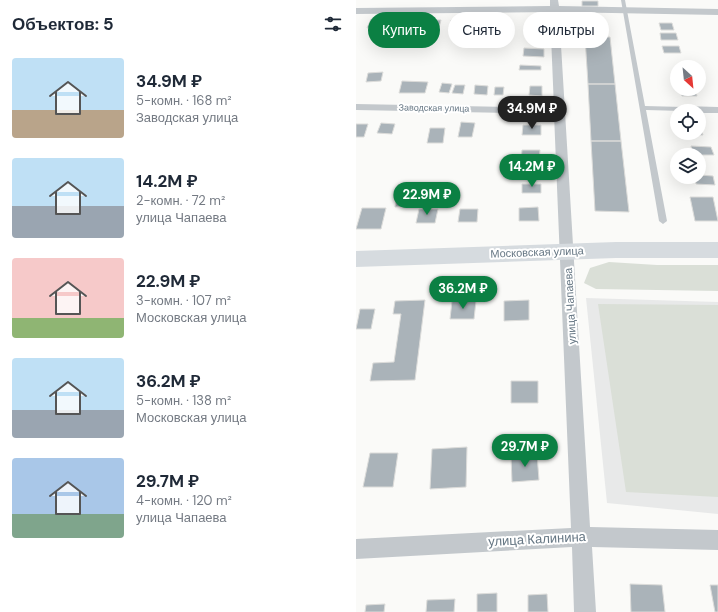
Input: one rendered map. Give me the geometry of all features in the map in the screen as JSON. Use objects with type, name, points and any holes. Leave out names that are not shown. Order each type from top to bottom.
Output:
[{"type":"main road","name":"Московская улица","points":[[356,259],[567,251],[718,250]]},
{"type":"street","points":[[356,11],[554,4],[624,10],[718,12]]},
{"type":"street","name":"улица Чапаева","points":[[554,4],[585,612]]},
{"type":"street","name":"Заводская улица","points":[[356,107],[560,111]]},
{"type":"street","points":[[706,110],[718,110]]},
{"type":"street","name":"улица Калинина","points":[[356,548],[582,537],[718,540]]},
{"type":"lane","points":[[623,0],[662,221]]},
{"type":"lane","points":[[642,108],[670,109]]},
{"type":"shaded area","points":[[609,262],[657,265],[718,265],[718,291],[596,289],[584,283],[590,268]]},
{"type":"shaded area","points":[[586,298],[718,302],[718,514],[607,503]]},
{"type":"shaded area","points":[[598,304],[718,305],[718,497],[626,492]]},
{"type":"building","points":[[582,1],[598,1],[598,6],[582,6]]},
{"type":"building","points":[[659,23],[672,23],[674,30],[661,30]]},
{"type":"building","points":[[660,33],[676,33],[678,40],[661,40]]},
{"type":"building","points":[[610,37],[615,84],[588,84],[586,48],[609,48]]},
{"type":"building","points":[[662,46],[679,46],[681,53],[664,53]]},
{"type":"building","points":[[524,48],[544,49],[544,57],[523,56]]},
{"type":"building","points":[[520,65],[541,66],[541,70],[519,70]]},
{"type":"building","points":[[383,72],[381,81],[366,82],[368,73]]},
{"type":"building","points":[[402,81],[428,82],[425,93],[399,93]]},
{"type":"building","points":[[442,83],[452,84],[449,93],[439,92]]},
{"type":"building","points":[[588,84],[615,84],[621,141],[591,141]]},
{"type":"building","points":[[455,85],[465,85],[463,94],[452,93]]},
{"type":"building","points":[[475,85],[488,86],[487,95],[474,94]]},
{"type":"building","points":[[530,86],[542,86],[542,96],[529,95]]},
{"type":"building","points":[[495,87],[504,87],[503,95],[494,95]]},
{"type":"building","points":[[461,122],[475,123],[472,137],[458,137]]},
{"type":"building","points":[[381,123],[395,124],[392,134],[377,133]]},
{"type":"building","points":[[356,124],[368,124],[364,137],[356,137]]},
{"type":"building","points":[[523,125],[541,125],[541,135],[522,135]]},
{"type":"building","points":[[430,128],[445,128],[443,143],[427,143]]},
{"type":"building","points":[[591,141],[621,141],[629,212],[595,211]]},
{"type":"building","points":[[691,146],[711,147],[714,155],[706,155],[706,148],[691,148]]},
{"type":"building","points":[[522,150],[540,150],[539,161],[521,161]]},
{"type":"building","points":[[522,170],[540,171],[539,179],[521,179]]},
{"type":"building","points":[[706,176],[713,176],[715,185],[696,184],[706,184]]},
{"type":"building","points":[[411,184],[408,206],[395,207],[398,185]]},
{"type":"building","points":[[522,184],[541,184],[541,193],[522,193]]},
{"type":"building","points":[[690,197],[713,197],[718,221],[695,221]]},
{"type":"building","points":[[538,207],[539,221],[519,221],[519,208]]},
{"type":"building","points":[[362,208],[386,208],[381,229],[356,229]]},
{"type":"building","points":[[419,209],[438,209],[435,223],[416,223]]},
{"type":"building","points":[[460,209],[478,209],[477,222],[458,222]]},
{"type":"building","points":[[425,300],[415,380],[370,381],[373,363],[394,362],[401,314],[393,314],[395,301]]},
{"type":"building","points":[[529,300],[529,320],[504,321],[504,301]]},
{"type":"building","points":[[452,301],[476,301],[474,319],[450,319]]},
{"type":"building","points":[[360,309],[375,309],[371,329],[356,329]]},
{"type":"building","points":[[511,381],[538,381],[538,403],[511,403]]},
{"type":"building","points":[[467,447],[466,487],[430,489],[432,449]]},
{"type":"building","points":[[370,453],[398,453],[393,487],[363,487]]},
{"type":"building","points":[[537,454],[539,480],[512,482],[511,456]]},
{"type":"building","points":[[630,584],[662,585],[665,612],[631,612]]},
{"type":"building","points":[[710,585],[718,585],[718,612],[715,612]]},
{"type":"building","points":[[497,593],[497,612],[477,612],[477,594]]},
{"type":"building","points":[[547,594],[548,612],[528,612],[528,595]]},
{"type":"building","points":[[455,599],[454,612],[426,612],[427,600]]},
{"type":"building","points":[[385,604],[384,612],[365,612],[366,605]]}]
